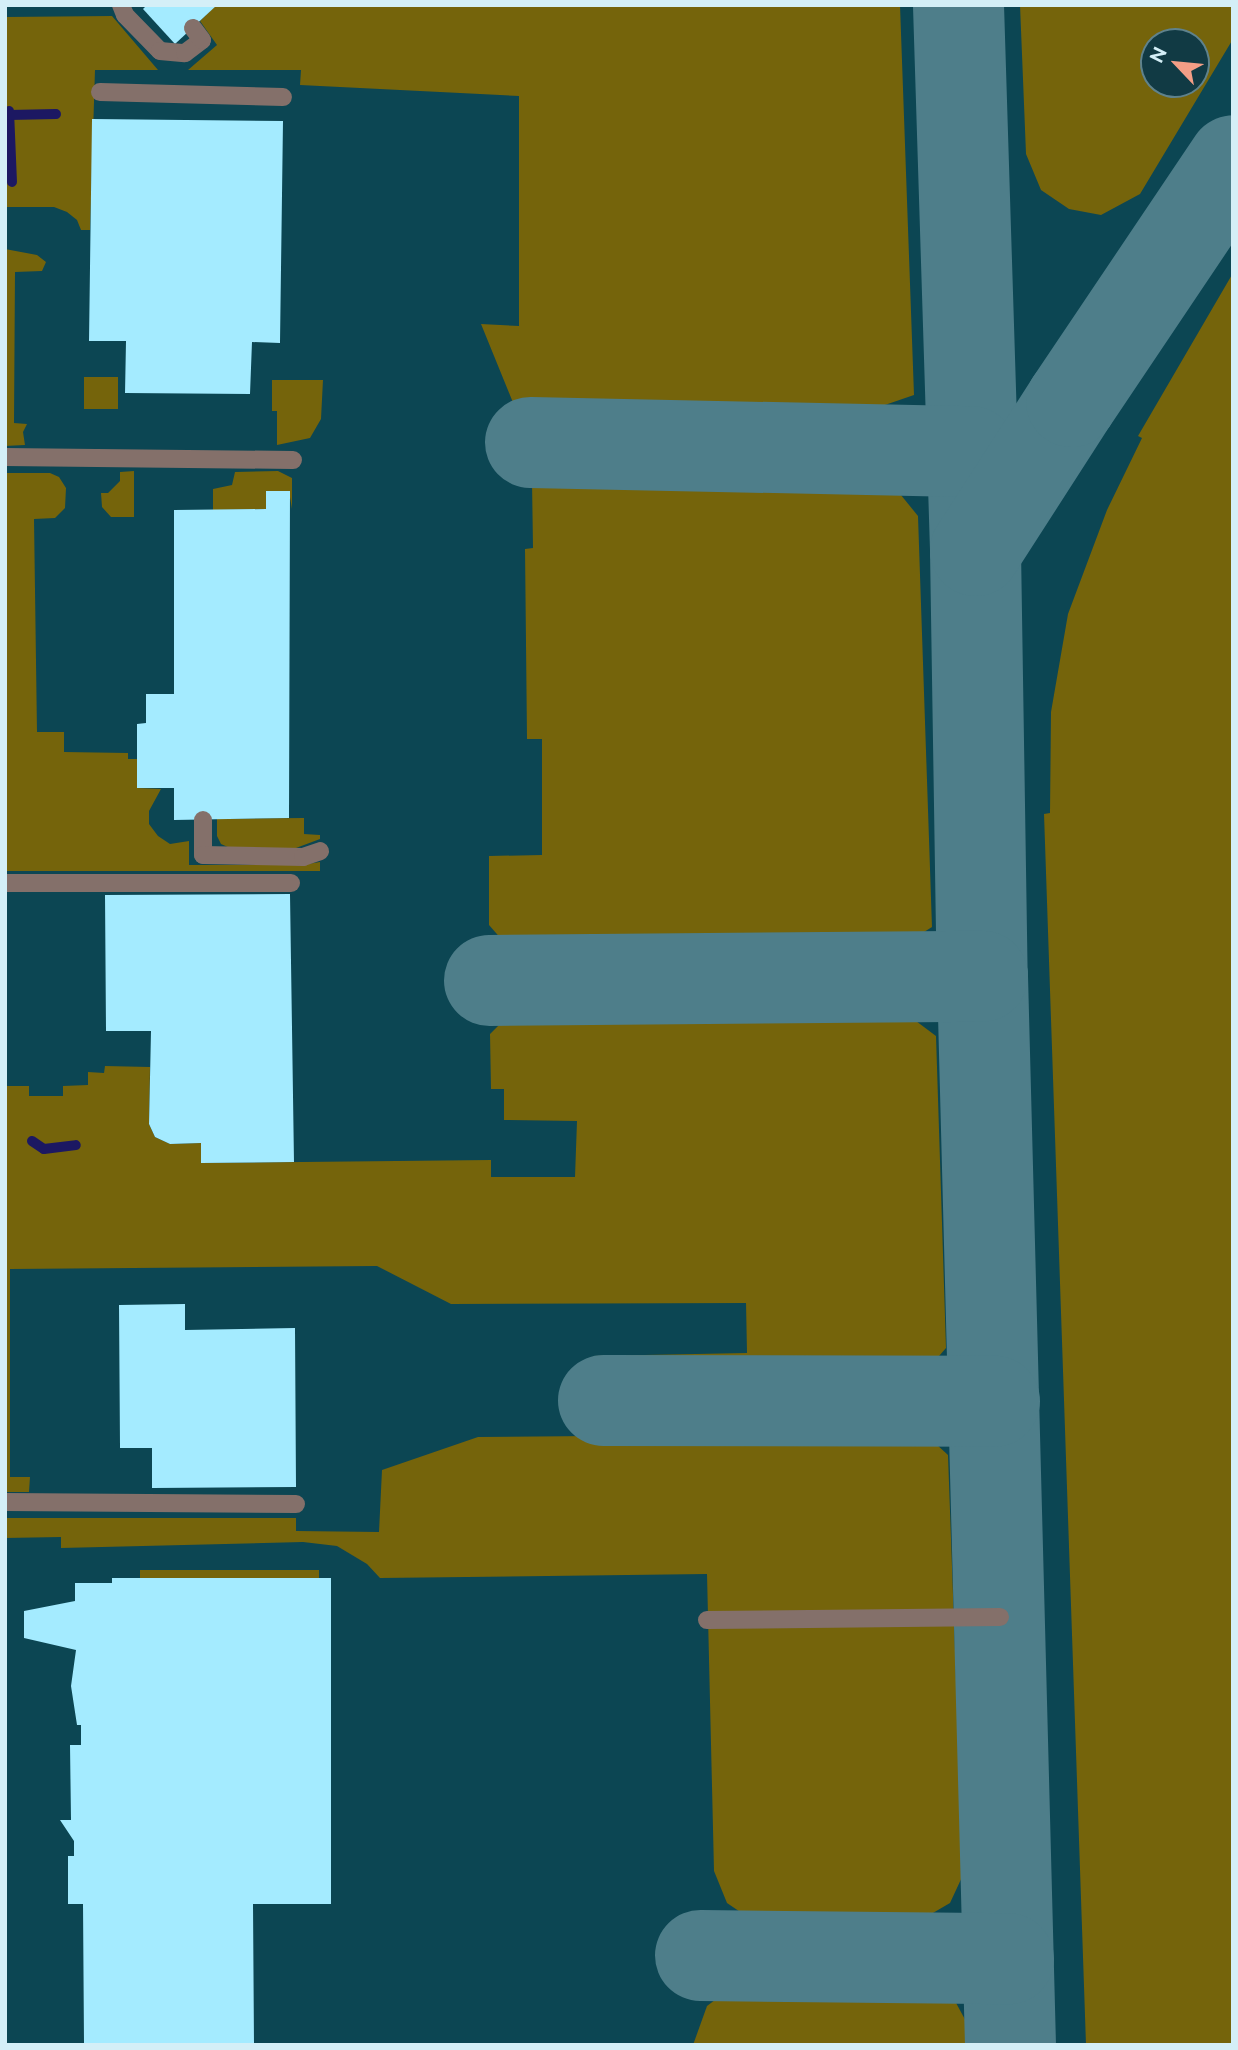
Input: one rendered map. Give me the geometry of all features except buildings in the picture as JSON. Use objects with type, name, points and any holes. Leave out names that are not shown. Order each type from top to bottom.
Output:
[{"type":"lane","points":[[121,5],[125,15],[160,51],[186,53],[202,40],[192,28]]},
{"type":"lane","points":[[100,92],[282,97]]},
{"type":"lane","points":[[5,457],[293,460]]},
{"type":"lane","points":[[203,820],[203,855],[303,857],[320,851]]},
{"type":"lane","points":[[5,883],[291,883]]},
{"type":"lane","points":[[5,1502],[296,1504]]},
{"type":"lane","points":[[707,1620],[1000,1617]]},
{"type":"shaded area","points":[[216,5],[900,5],[914,395],[879,407],[516,410],[481,324],[519,326],[519,96],[300,85],[301,70],[188,70],[217,45],[200,21]]},
{"type":"shaded area","points":[[1020,5],[1233,5],[1233,39],[1210,77],[1210,28],[1140,28],[1140,98],[1198,98],[1140,194],[1101,215],[1069,209],[1041,190],[1026,154]]},
{"type":"shaded area","points":[[112,16],[158,70],[95,70],[90,230],[81,230],[77,220],[54,207],[5,207],[5,17]]},
{"type":"shaded area","points":[[5,249],[37,255],[46,262],[42,271],[15,272],[14,423],[27,424],[23,432],[25,445],[5,446]]},
{"type":"shaded area","points":[[1233,273],[1233,2045],[1086,2045],[1044,814],[1050,813],[1051,712],[1068,614],[1107,510],[1142,438],[1138,436]]},
{"type":"shaded area","points":[[84,377],[118,377],[118,409],[84,409]]},
{"type":"shaded area","points":[[272,380],[323,380],[321,419],[310,438],[277,445],[277,411],[272,411]]},
{"type":"shaded area","points":[[134,471],[134,517],[111,517],[102,507],[101,493],[108,493],[120,481],[120,472]]},
{"type":"shaded area","points":[[278,471],[292,478],[292,509],[289,491],[267,491],[266,509],[213,510],[213,489],[232,485],[235,472]]},
{"type":"shaded area","points":[[5,473],[50,473],[59,477],[66,488],[65,508],[55,518],[34,519],[37,732],[64,732],[64,752],[128,753],[128,759],[137,759],[137,788],[161,789],[149,811],[149,824],[158,836],[170,844],[189,841],[189,865],[302,865],[320,862],[320,871],[5,871]]},
{"type":"shaded area","points":[[870,479],[892,484],[918,516],[932,927],[908,942],[503,941],[489,925],[489,856],[542,855],[542,739],[527,739],[525,549],[533,548],[532,481]]},
{"type":"shaded area","points":[[304,818],[304,834],[320,835],[320,839],[296,848],[230,848],[221,844],[217,836],[217,819]]},
{"type":"shaded area","points":[[912,1018],[936,1036],[946,1348],[926,1371],[603,1370],[593,1356],[747,1353],[746,1303],[451,1304],[377,1266],[10,1269],[10,1477],[30,1477],[29,1492],[5,1492],[5,1086],[29,1086],[29,1096],[63,1096],[63,1086],[88,1085],[88,1072],[104,1073],[105,1066],[150,1067],[149,1124],[155,1137],[170,1144],[201,1143],[202,1163],[491,1160],[491,1177],[575,1177],[577,1121],[504,1120],[504,1089],[491,1089],[490,1034],[504,1020]]},
{"type":"shaded area","points":[[924,1433],[948,1455],[963,1875],[950,1903],[926,1917],[860,1923],[755,1922],[727,1903],[714,1871],[707,1574],[380,1578],[367,1564],[337,1546],[303,1542],[61,1548],[61,1537],[5,1538],[5,1518],[296,1518],[296,1531],[379,1532],[382,1470],[478,1437]]},
{"type":"shaded area","points":[[140,1570],[319,1570],[319,1578],[140,1578]]},
{"type":"shaded area","points":[[862,1984],[927,1990],[955,2001],[968,2025],[969,2045],[693,2045],[707,2006],[724,1993],[750,1986]]},
{"type":"waterway","points":[[9,111],[12,182]]},
{"type":"waterway","points":[[9,115],[56,114]]},
{"type":"waterway","points":[[32,1141],[44,1149],[76,1145]]},
{"type":"taxiway","points":[[958,5],[975,550],[982,976],[1010,2045]]},
{"type":"taxiway","points":[[975,550],[1071,401],[1233,160]]},
{"type":"taxiway","points":[[530,442],[971,451]]},
{"type":"taxiway","points":[[489,980],[982,976]]},
{"type":"taxiway","points":[[603,1400],[994,1401]]},
{"type":"taxiway","points":[[700,1955],[1008,1958]]}]
